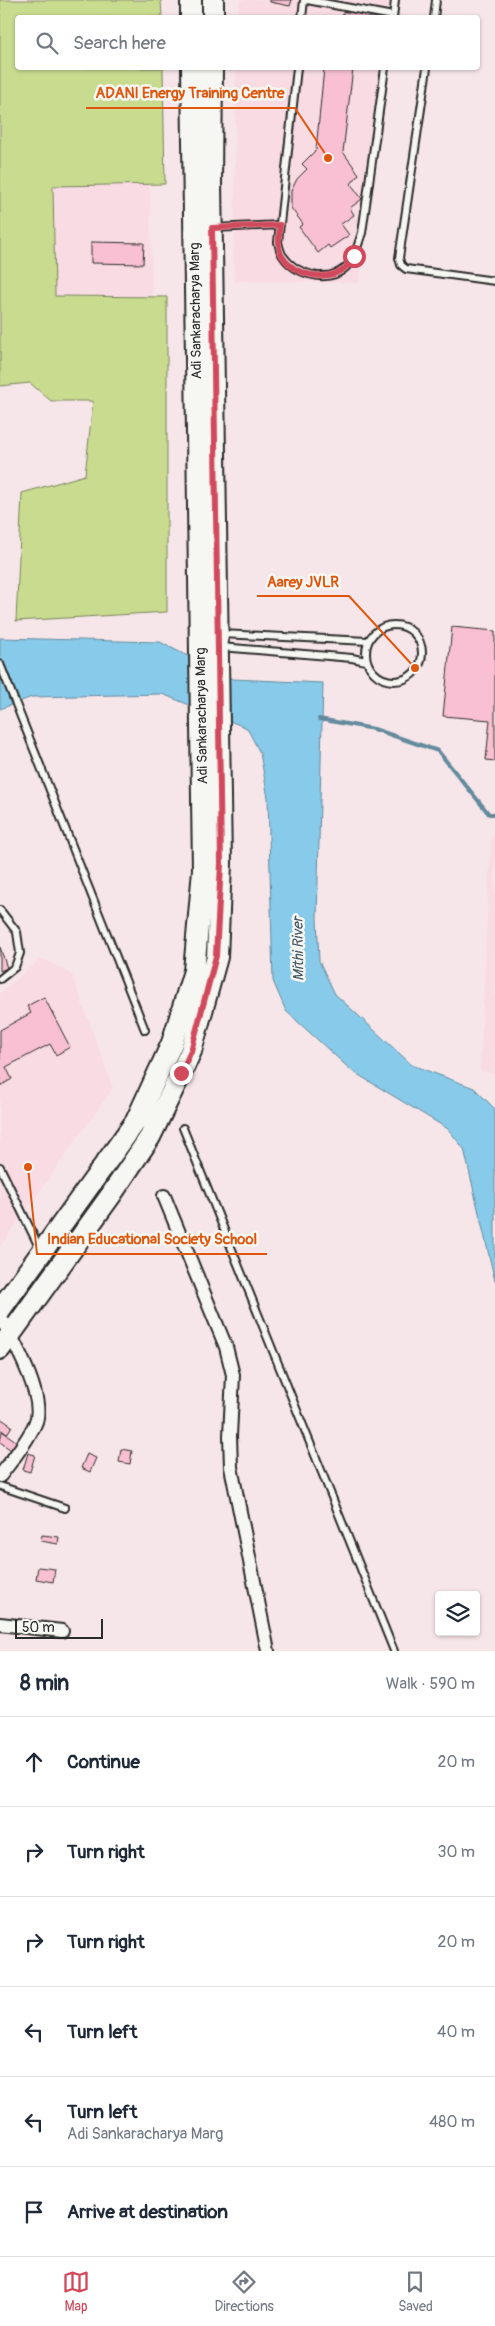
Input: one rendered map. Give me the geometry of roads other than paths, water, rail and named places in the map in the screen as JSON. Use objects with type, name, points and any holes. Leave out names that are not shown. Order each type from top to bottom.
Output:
[{"type":"main road","points":[[191,0],[192,15]]},
{"type":"main road","points":[[213,0],[213,15]]},
{"type":"main road","name":"Adi Sankaracharya Marg","points":[[2,1304],[42,1252],[136,1121],[172,1043],[194,971],[203,870],[192,70]]},
{"type":"main road","name":"Adi Sankaracharya Marg","points":[[5,1342],[150,1137],[191,1051],[216,956],[221,864],[212,228],[212,70]]},
{"type":"street","points":[[164,1196],[226,1347],[233,1375],[230,1436],[231,1466],[268,1651]]},
{"type":"street","points":[[0,1476],[35,1424],[38,1412],[37,1398],[5,1342],[2,1304]]},
{"type":"street","points":[[0,1624],[62,1631]]},
{"type":"lane","points":[[302,15],[305,0],[383,15]]},
{"type":"lane","points":[[393,15],[395,0]]},
{"type":"lane","points":[[434,15],[436,0]]},
{"type":"lane","points":[[297,70],[278,242],[282,255],[295,269],[320,276],[345,268],[354,256],[362,233],[386,70]]},
{"type":"lane","points":[[427,70],[399,258],[401,265],[406,269],[495,281]]},
{"type":"lane","points":[[212,228],[280,225]]},
{"type":"lane","points":[[396,625],[414,634],[419,639],[422,653],[415,672],[410,676],[391,682],[378,677],[366,661],[368,641],[377,630],[396,625]]},
{"type":"lane","points":[[218,640],[368,641]]},
{"type":"lane","points":[[218,640],[366,661]]},
{"type":"lane","points":[[0,664],[145,1030]]},
{"type":"lane","points":[[0,910],[17,932],[20,953],[15,967],[0,979]]},
{"type":"lane","points":[[183,1128],[394,1651]]},
{"type":"lane","points":[[0,1167],[42,1252]]},
{"type":"lane","points":[[0,1486],[65,1508]]},
{"type":"water","name":"Mithi River","points":[[0,638],[160,642],[233,679],[323,683],[317,919],[319,961],[335,994],[412,1065],[474,1088],[495,1109],[495,1281],[464,1149],[448,1129],[352,1071],[286,1011],[273,981],[268,798],[260,753],[247,728],[162,694],[32,697],[0,709]]},
{"type":"waterway","points":[[319,719],[374,729],[438,751],[489,814],[495,814]]},
{"type":"place","name":"ADANI Energy Training Centre","points":[[328,158]]},
{"type":"place","name":"Aarey JVLR","points":[[415,668]]},
{"type":"place","name":"Indian Educational Society School","points":[[28,1167]]}]
